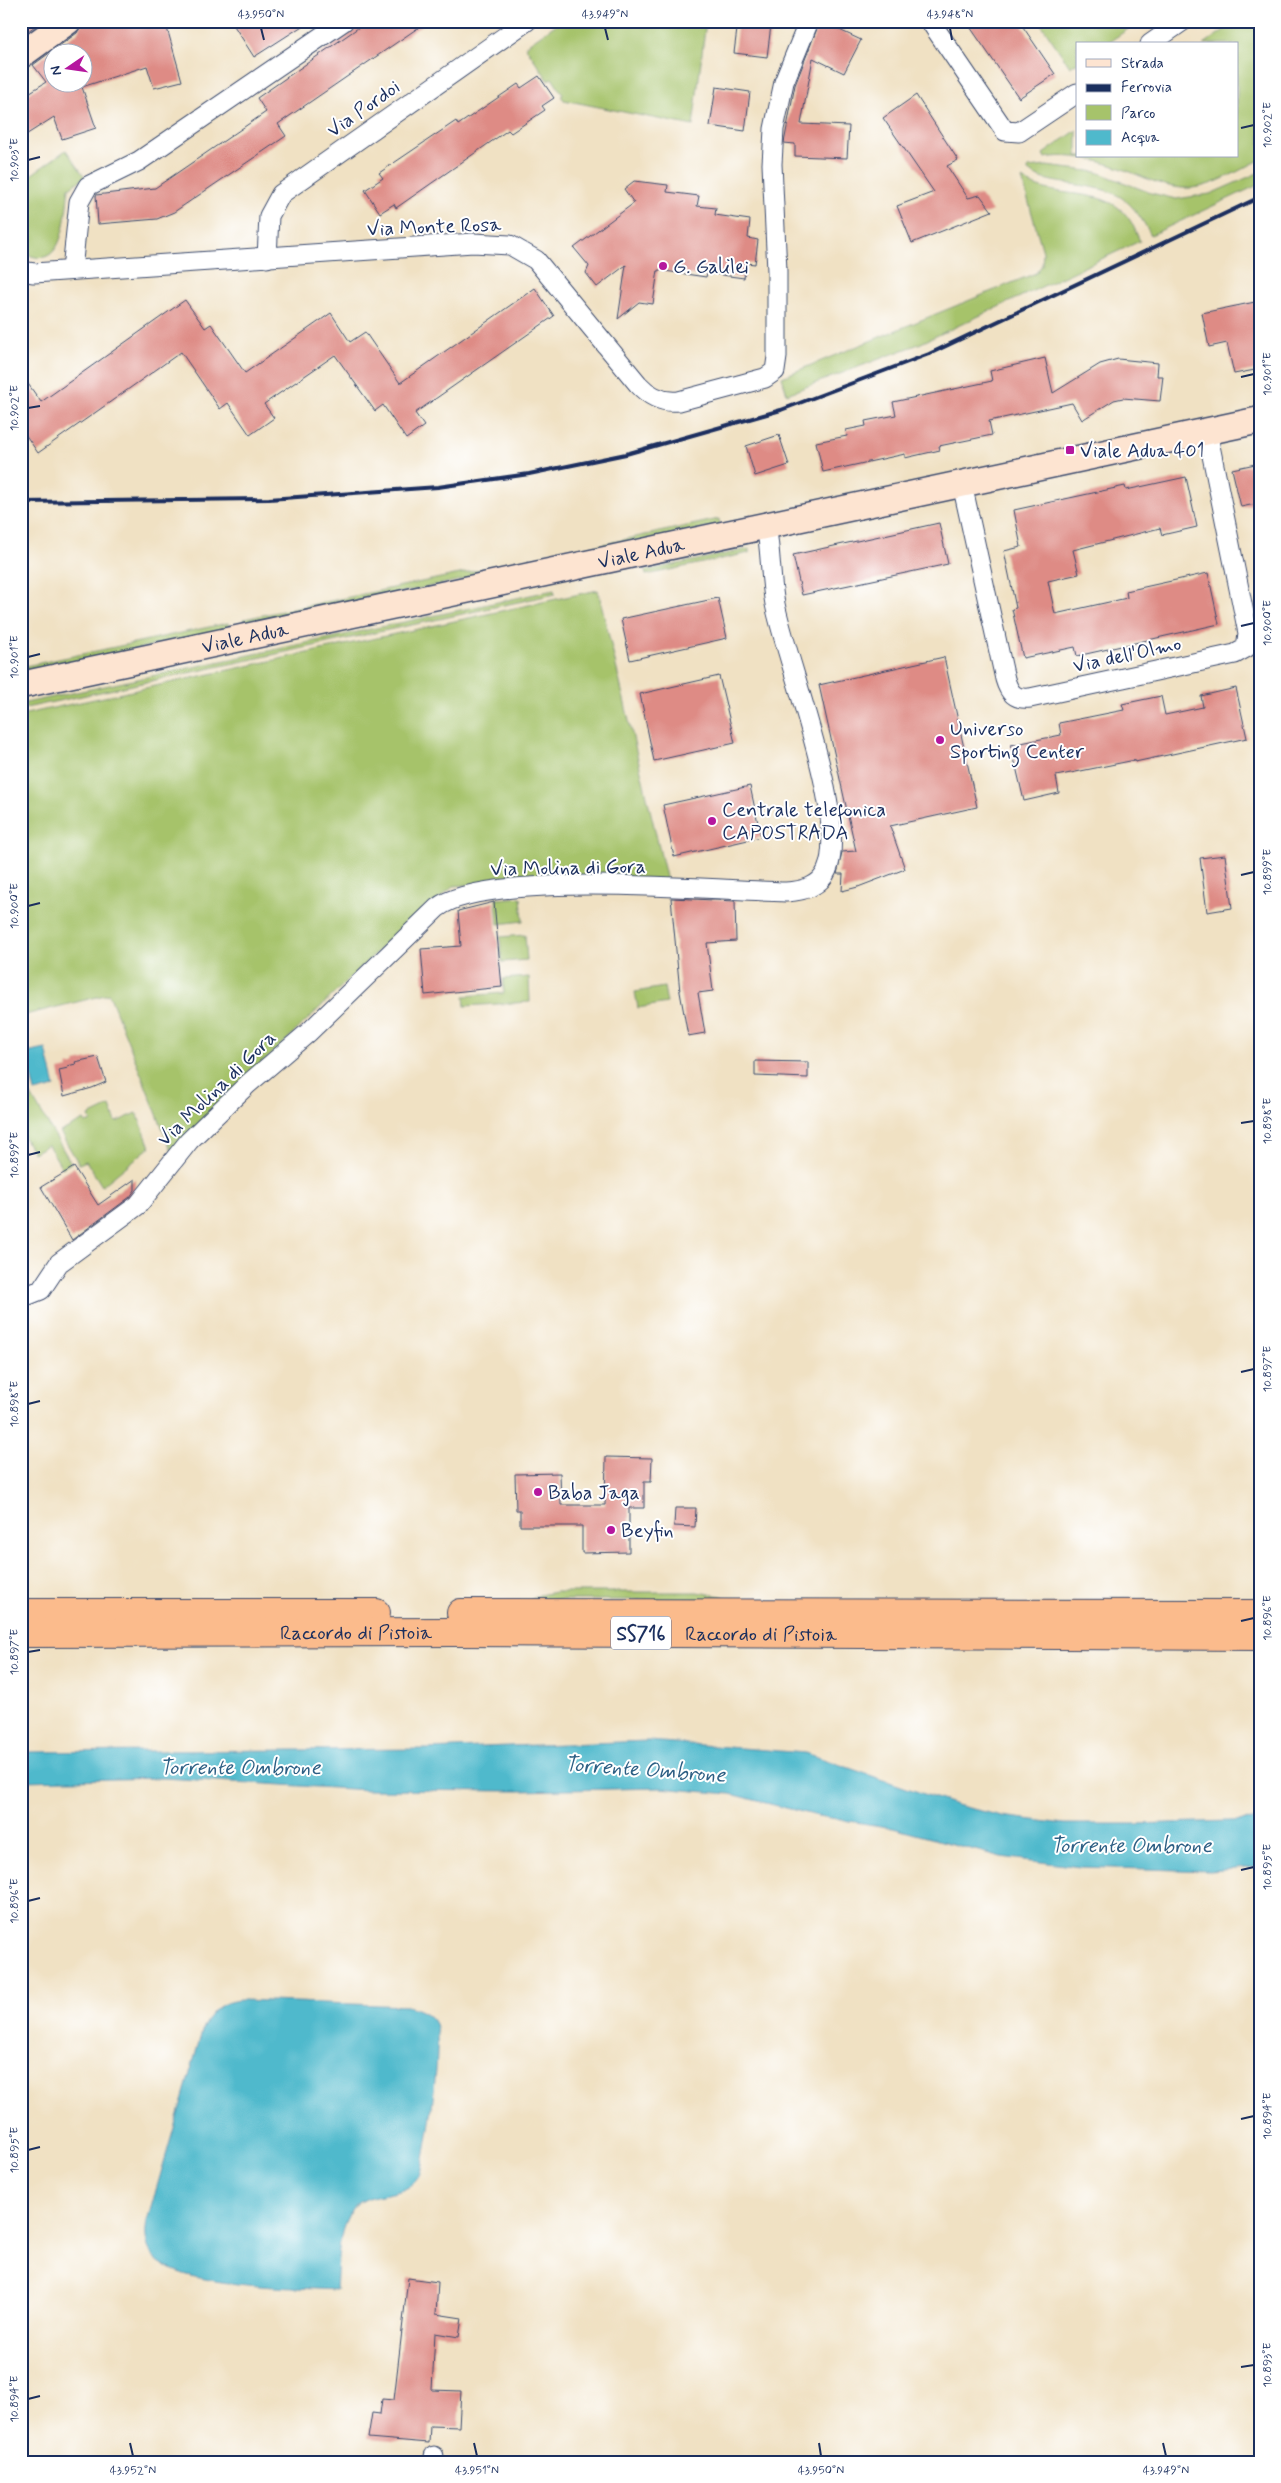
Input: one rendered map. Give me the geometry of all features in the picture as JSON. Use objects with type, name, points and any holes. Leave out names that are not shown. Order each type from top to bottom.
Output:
[{"type":"highway","name":"Raccordo di Pistoia","points":[[21,1613],[1260,1614]]},
{"type":"highway","name":"Raccordo di Pistoia","points":[[21,1633],[468,1632],[1260,1636]]},
{"type":"main road","points":[[21,55],[68,21]]},
{"type":"main road","name":"Viale Adua","points":[[21,685],[1260,420]]},
{"type":"street","points":[[72,270],[79,202],[88,186],[139,161],[344,21]]},
{"type":"street","name":"Via Pordoi","points":[[267,258],[269,216],[281,194],[527,21]]},
{"type":"street","name":"Via Monte Rosa","points":[[21,271],[34,273],[473,243],[510,245],[540,264],[638,384],[654,397],[668,401],[679,400],[765,378],[775,371],[778,357],[777,271],[772,164],[774,129],[784,82],[810,21]]},
{"type":"street","points":[[930,21],[1005,131],[1019,132],[1076,93]]},
{"type":"street","points":[[1153,42],[1183,21]]},
{"type":"street","name":"Via dell'Olmo","points":[[962,484],[1005,679],[1009,691],[1014,696],[1030,698],[1225,656],[1243,651],[1248,644],[1249,638],[1207,431]]},
{"type":"street","name":"Via Molina di Gora","points":[[21,1298],[40,1290],[59,1263],[138,1205],[189,1141],[248,1084],[309,1032],[437,908],[450,900],[484,892],[552,886],[786,892],[803,890],[820,881],[828,869],[830,859],[831,836],[828,804],[812,735],[775,604],[766,525]]},
{"type":"green space","points":[[561,21],[706,21],[693,126],[564,100],[561,96],[563,95],[552,78],[548,80],[525,46]]},
{"type":"green space","points":[[1039,21],[1136,21],[1137,23],[1109,42],[1076,42],[1076,64],[1070,67]]},
{"type":"green space","points":[[1237,21],[1260,21],[1260,160],[1227,177],[1201,187],[1183,188],[1158,183],[1116,167],[1080,158],[1238,158],[1238,42],[1207,42]]},
{"type":"green space","points":[[1076,131],[1076,157],[1045,158],[1043,154]]},
{"type":"green space","points":[[66,150],[85,177],[69,188],[64,227],[60,240],[54,250],[46,256],[36,257],[21,251],[21,222],[24,220],[21,216],[21,182]]},
{"type":"green space","points":[[1046,166],[1097,172],[1151,193],[1176,199],[1210,194],[1260,172],[1260,184],[1151,235],[1134,209],[1116,195],[1095,188],[1045,179],[1028,171],[1028,168]]},
{"type":"green space","points":[[1022,179],[1034,186],[1048,190],[1091,196],[1117,206],[1133,225],[1140,241],[919,344],[787,394],[782,377],[1036,273],[1042,265],[1043,252]]},
{"type":"green space","points":[[719,519],[720,525],[569,557],[567,552]]},
{"type":"green space","points":[[749,549],[749,553],[646,575],[645,571]]},
{"type":"green space","points":[[541,557],[543,563],[245,625],[244,619]]},
{"type":"green space","points":[[554,590],[555,594],[21,709],[21,704]]},
{"type":"green space","points":[[598,590],[667,881],[550,878],[454,886],[385,944],[172,1152],[109,994],[21,1016],[21,715]]},
{"type":"green space","points":[[228,623],[229,629],[21,674],[21,667]]},
{"type":"green space","points":[[521,897],[523,921],[498,924],[496,899]]},
{"type":"green space","points":[[525,935],[527,960],[502,962],[500,937]]},
{"type":"green space","points":[[529,977],[530,1002],[465,1006],[464,996],[504,993],[503,979]]},
{"type":"green space","points":[[664,987],[667,1003],[638,1008],[635,992]]},
{"type":"green space","points":[[21,1083],[24,1083],[71,1163],[62,1168],[48,1145],[33,1153],[21,1132]]},
{"type":"green space","points":[[110,1106],[116,1122],[137,1113],[150,1147],[102,1186],[86,1161],[79,1164],[60,1132],[84,1120],[86,1123],[91,1121],[89,1116]]},
{"type":"green space","points":[[556,1592],[697,1592],[721,1596],[731,1600],[530,1600],[539,1595]]},
{"type":"water","points":[[46,1049],[55,1087],[35,1092],[26,1053]]},
{"type":"water","name":"Torrente Ombrone","points":[[648,1741],[806,1753],[956,1805],[1002,1816],[1064,1824],[1260,1820],[1260,1867],[1210,1871],[1080,1867],[1001,1857],[893,1828],[818,1816],[730,1794],[660,1788],[517,1791],[368,1790],[163,1778],[21,1781],[21,1752],[426,1749]]},
{"type":"water","points":[[242,2000],[407,2006],[427,2014],[435,2024],[437,2035],[436,2074],[421,2173],[414,2183],[405,2189],[365,2199],[356,2205],[349,2214],[340,2241],[336,2290],[243,2285],[194,2277],[174,2271],[159,2262],[151,2253],[147,2243],[147,2221],[203,2028],[210,2016],[218,2008],[229,2002]]},
{"type":"building","points":[[21,21],[42,21],[21,36]]},
{"type":"building","points":[[83,21],[165,21],[182,81],[154,88],[147,66],[92,84],[92,42],[65,42],[77,33]]},
{"type":"building","points":[[231,21],[310,21],[254,57]]},
{"type":"building","points":[[368,21],[428,21],[278,124],[286,136],[174,212],[157,219],[98,224],[96,195],[155,188],[266,112],[257,98]]},
{"type":"building","points":[[738,21],[771,25],[767,57],[734,53]]},
{"type":"building","points":[[820,21],[861,40],[844,73],[813,58],[801,124],[849,126],[847,158],[795,156],[795,144],[784,143],[795,85]]},
{"type":"building","points":[[966,21],[1019,21],[1055,74],[1019,98]]},
{"type":"building","points":[[42,58],[42,77],[33,65]]},
{"type":"building","points":[[539,76],[554,98],[542,106],[545,110],[511,133],[508,130],[396,208],[394,204],[380,213],[365,190],[383,178],[379,173],[456,121],[458,125],[518,84],[521,88]]},
{"type":"building","points":[[42,85],[42,92],[84,92],[96,128],[62,139],[54,117],[21,138],[21,98]]},
{"type":"building","points":[[716,87],[750,92],[745,131],[710,126]]},
{"type":"building","points":[[916,95],[958,160],[947,166],[968,198],[980,195],[992,211],[912,243],[897,206],[934,192],[883,118]]},
{"type":"building","points":[[634,181],[668,185],[667,192],[699,196],[697,206],[716,208],[715,215],[750,220],[748,238],[758,240],[755,264],[746,263],[744,278],[707,273],[706,277],[658,270],[653,304],[639,302],[618,319],[626,265],[597,287],[586,273],[589,266],[574,248],[634,203],[624,189]]},
{"type":"building","points":[[535,288],[554,316],[415,413],[424,426],[406,439],[383,405],[375,411],[335,355],[264,404],[274,418],[250,435],[228,403],[220,409],[181,352],[38,453],[21,428],[21,374],[41,402],[185,300],[205,328],[211,324],[245,373],[331,313],[350,342],[365,332],[400,383]]},
{"type":"building","points":[[1255,302],[1260,324],[1260,369],[1234,374],[1227,343],[1209,347],[1202,313]]},
{"type":"building","points":[[1045,358],[1053,393],[1100,364],[1118,359],[1158,363],[1157,376],[1163,376],[1160,401],[1123,398],[1114,400],[1082,420],[1072,403],[989,421],[992,435],[939,446],[940,450],[905,458],[905,454],[823,472],[816,442],[847,436],[846,430],[866,426],[865,421],[896,415],[893,402],[992,381],[990,371]]},
{"type":"building","points":[[779,435],[789,465],[755,476],[746,446]]},
{"type":"building","points":[[1260,463],[1260,503],[1241,507],[1232,469]]},
{"type":"building","points":[[1186,477],[1197,527],[1162,535],[1160,528],[1073,550],[1079,574],[1048,581],[1055,614],[1127,598],[1126,591],[1208,573],[1219,624],[1077,656],[1075,647],[1023,658],[1012,609],[1016,608],[1004,551],[1021,547],[1014,510],[1125,486],[1126,490]]},
{"type":"building","points":[[939,523],[948,564],[802,595],[793,555]]},
{"type":"building","points":[[718,598],[727,638],[630,660],[621,619]]},
{"type":"building","points":[[944,657],[977,807],[890,826],[905,869],[842,891],[843,874],[837,874],[842,852],[856,851],[819,685]]},
{"type":"building","points":[[719,676],[735,743],[654,761],[640,694]]},
{"type":"building","points":[[1236,688],[1247,738],[1135,762],[1135,760],[1056,776],[1059,793],[1024,801],[1011,745],[1061,735],[1059,723],[1124,710],[1122,704],[1161,696],[1165,715],[1203,707],[1201,696]]},
{"type":"building","name":"Centrale telefonica CAPOSTRADA","points":[[750,786],[761,837],[674,857],[663,805]]},
{"type":"building","points":[[1225,855],[1232,908],[1207,912],[1200,858]]},
{"type":"building","points":[[671,898],[735,901],[736,941],[707,943],[713,991],[698,993],[705,1033],[688,1036],[680,992]]},
{"type":"building","points":[[494,902],[502,987],[425,995],[421,949],[461,946],[458,911]]},
{"type":"building","points":[[98,1057],[106,1082],[64,1096],[59,1070],[76,1064],[75,1062]]},
{"type":"building","points":[[755,1061],[808,1062],[808,1078],[755,1076]]},
{"type":"building","points":[[74,1167],[98,1205],[135,1179],[135,1190],[130,1197],[72,1240],[41,1187]]},
{"type":"building","points":[[606,1457],[652,1458],[651,1482],[644,1482],[644,1508],[629,1508],[629,1552],[582,1553],[582,1526],[520,1526],[520,1510],[516,1510],[515,1474],[560,1473],[561,1505],[605,1505]]},
{"type":"building","points":[[675,1508],[696,1508],[695,1527],[674,1526]]},
{"type":"building","points":[[408,2278],[438,2282],[436,2314],[462,2318],[459,2337],[435,2333],[432,2390],[461,2391],[459,2427],[430,2426],[429,2443],[368,2438],[372,2413],[380,2414],[382,2399],[394,2400]]},
{"type":"railway","points":[[21,502],[269,499],[438,487],[529,474],[626,454],[781,410],[929,354],[1260,197]]},
{"type":"place","name":"G. Galilei","points":[[663,266]]},
{"type":"place","name":"Viale Adua 401","points":[[1070,450]]},
{"type":"place","name":"Universo Sporting Center","points":[[940,740]]},
{"type":"place","name":"Centrale telefonica CAPOSTRADA","points":[[712,821]]},
{"type":"place","name":"Baba Jaga","points":[[538,1492]]},
{"type":"place","name":"Beyfin","points":[[611,1530]]}]
